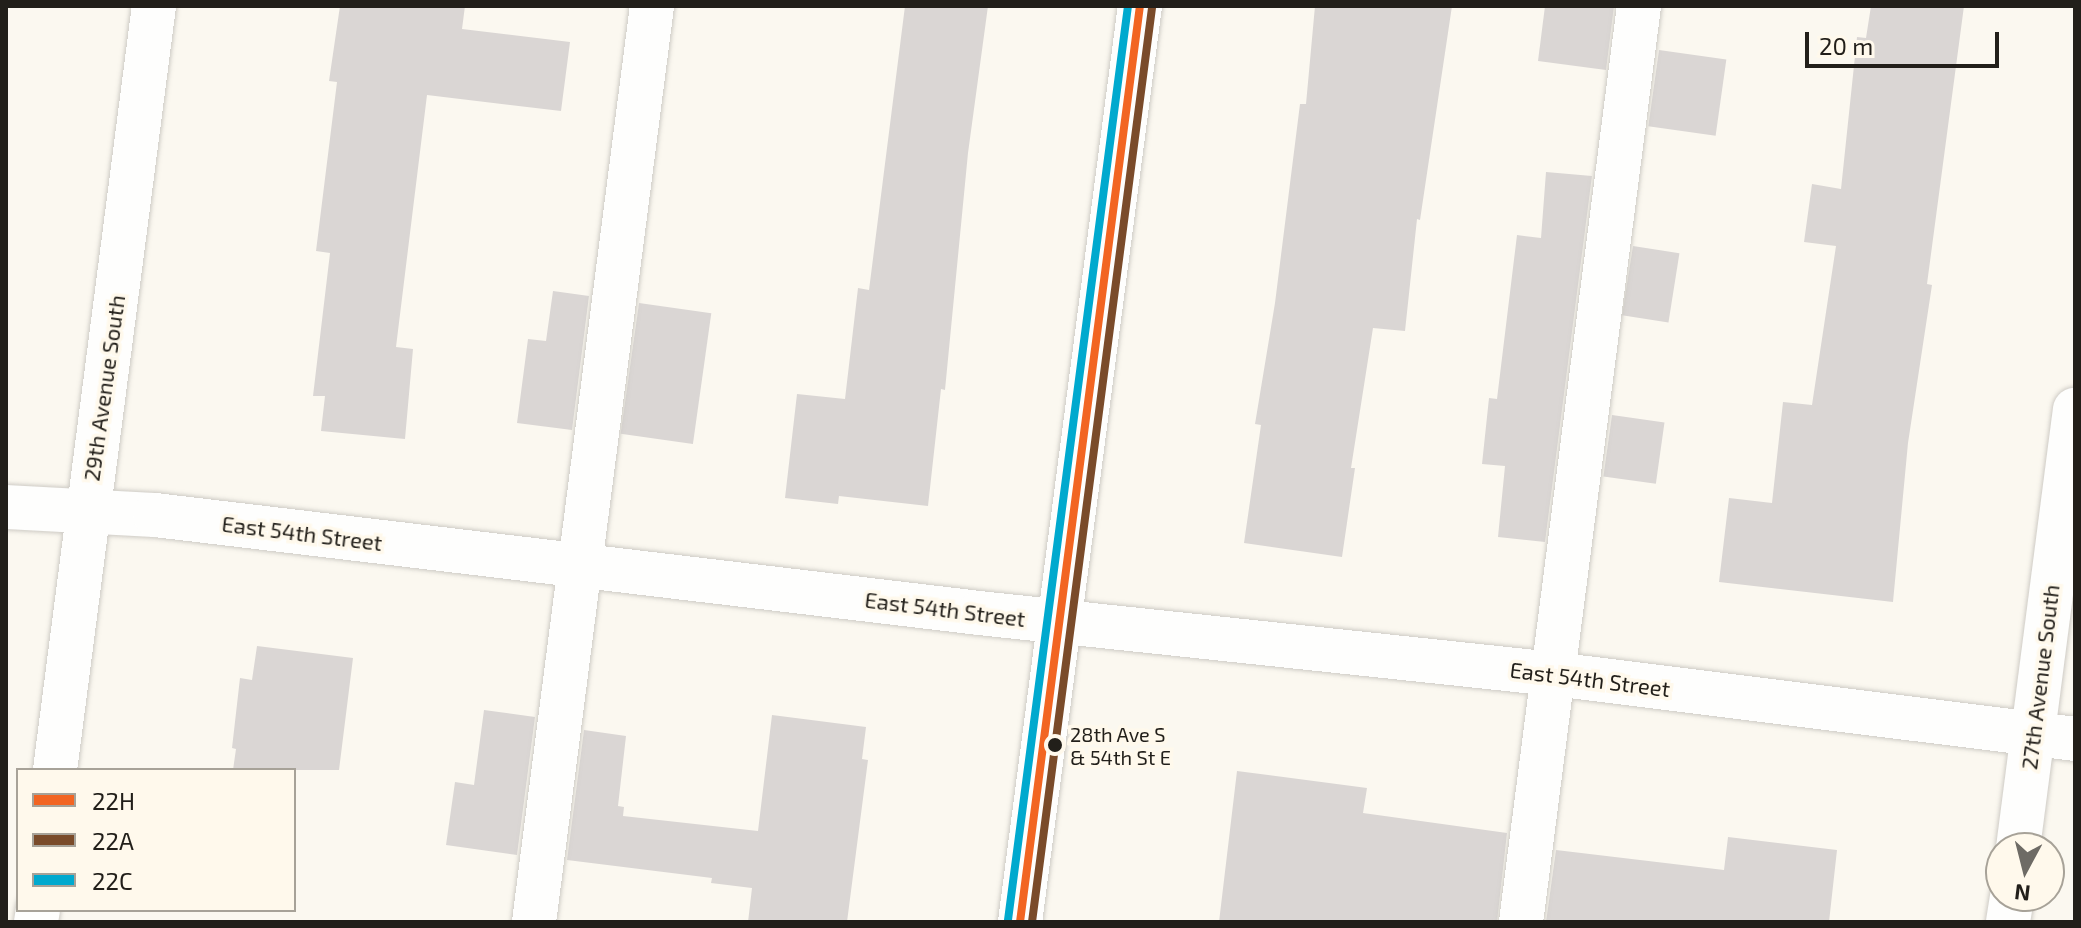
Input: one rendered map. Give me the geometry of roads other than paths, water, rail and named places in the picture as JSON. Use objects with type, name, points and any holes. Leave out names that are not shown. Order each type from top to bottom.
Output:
[{"type":"street","name":"29th Avenue South","points":[[55,768],[154,6]]},
{"type":"street","points":[[534,922],[652,6]]},
{"type":"street","points":[[1020,922],[1140,6]]},
{"type":"street","points":[[1521,922],[1639,6]]},
{"type":"street","name":"27th Avenue South","points":[[2020,832],[2075,410]]},
{"type":"street","name":"East 54th Street","points":[[6,507],[155,515],[1058,622],[1554,674],[2075,739]]},
{"type":"place","name":"28th Ave S & 54th St E","points":[[1055,745]]}]
